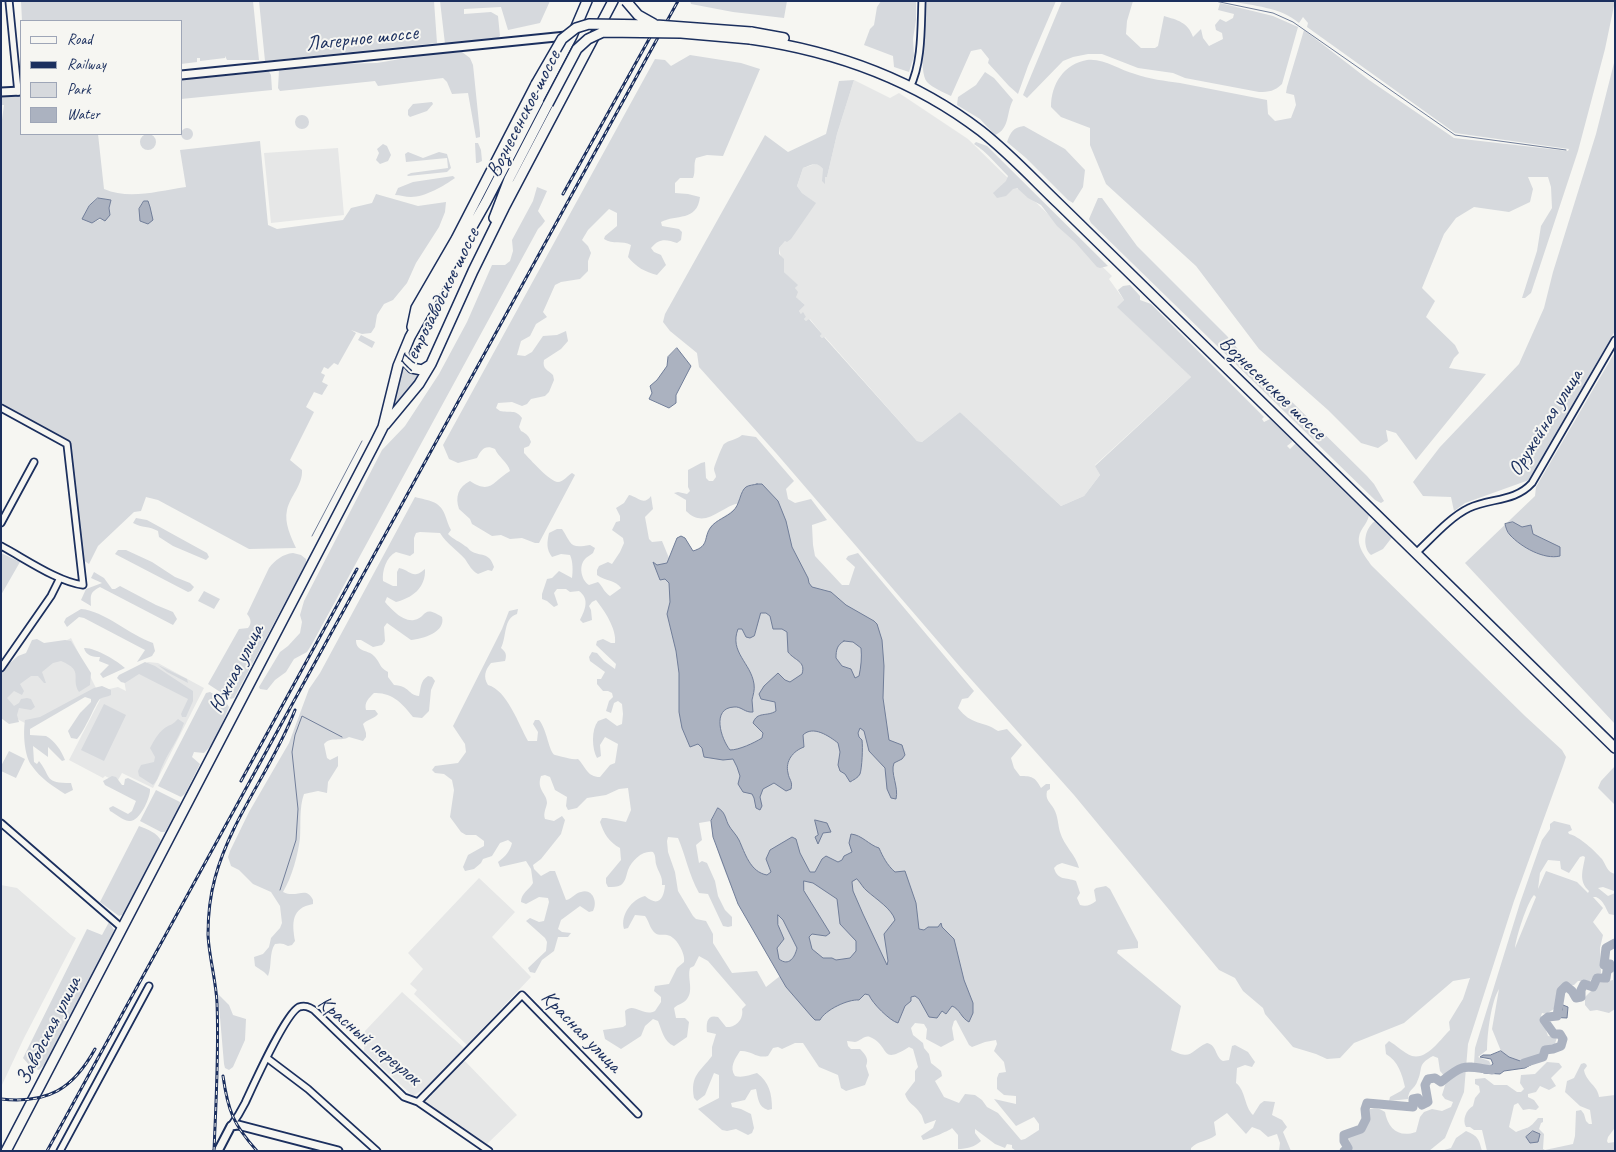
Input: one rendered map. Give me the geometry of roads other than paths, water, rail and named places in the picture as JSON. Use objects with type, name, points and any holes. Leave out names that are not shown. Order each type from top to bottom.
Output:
[{"type":"main road","name":"Петрозаводское шоссе","points":[[383,427],[398,366],[410,337],[486,202],[573,35],[587,1]]},
{"type":"main road","name":"Петрозаводское шоссе","points":[[383,427],[419,384],[431,364],[473,271],[612,1]]},
{"type":"main road","points":[[626,1],[638,15],[656,26]]},
{"type":"main road","name":"Вознесенское шоссе","points":[[410,337],[416,308],[456,239],[536,84],[562,39],[576,28],[602,23],[751,35],[844,59],[910,87],[959,116],[1006,153],[1615,748]]},
{"type":"main road","name":"Вознесенское шоссе","points":[[473,271],[509,180],[577,49],[588,39],[603,32],[751,35]]},
{"type":"main road","points":[[405,349],[405,360],[412,368],[422,370],[431,364]]},
{"type":"main road","name":"Южная улица","points":[[122,928],[383,427]]},
{"type":"main road","name":"Заводская улица","points":[[6,1151],[122,928]]},
{"type":"street","points":[[1,92],[20,91],[9,1]]},
{"type":"street","points":[[910,87],[915,78],[917,64],[922,1]]},
{"type":"street","name":"Лагерное шоссе","points":[[182,75],[573,35]]},
{"type":"street","points":[[546,38],[558,46],[560,60]]},
{"type":"street","name":"Оружейная улица","points":[[1416,554],[1456,516],[1469,508],[1514,496],[1526,490],[1532,483],[1615,340]]},
{"type":"street","points":[[1,408],[67,444],[83,585],[74,584],[60,578],[1,546]]},
{"type":"street","points":[[1,523],[34,462]]},
{"type":"street","points":[[1,668],[50,596],[60,578]]},
{"type":"street","points":[[1,823],[122,928]]},
{"type":"street","points":[[60,1151],[149,986]]},
{"type":"street","name":"Красная улица","points":[[418,1102],[522,995],[638,1114]]},
{"type":"street","name":"Красный переулок","points":[[267,1058],[291,1014],[305,1006],[314,1010],[404,1097],[418,1102],[489,1151]]},
{"type":"street","points":[[218,1151],[244,1106],[267,1058],[308,1089],[377,1151]]},
{"type":"street","points":[[231,1126],[238,1125],[252,1128],[338,1151]]},
{"type":"water","points":[[98,198],[111,200],[110,215],[105,221],[100,218],[92,223],[82,219],[89,206]]},
{"type":"water","points":[[144,201],[148,201],[153,220],[148,224],[140,221],[139,209]]},
{"type":"water","points":[[677,348],[691,366],[676,395],[676,403],[669,408],[649,399],[652,393],[650,386],[667,366],[668,357]]},
{"type":"water","points":[[762,484],[778,501],[786,521],[792,547],[812,587],[831,592],[846,605],[877,624],[882,640],[884,666],[883,698],[889,740],[902,745],[905,755],[894,763],[893,767],[896,799],[891,798],[887,789],[885,768],[869,751],[864,731],[860,728],[858,733],[862,740],[862,757],[860,774],[857,778],[850,782],[845,774],[840,771],[838,765],[840,752],[838,743],[816,731],[807,732],[803,735],[804,747],[793,754],[788,764],[787,769],[792,784],[791,789],[786,791],[774,783],[763,789],[760,797],[762,806],[760,810],[756,808],[752,794],[743,792],[738,784],[740,776],[733,759],[723,760],[704,757],[702,748],[698,744],[690,747],[682,728],[679,712],[679,673],[667,614],[670,602],[669,583],[665,579],[660,580],[653,562],[657,565],[667,563],[677,538],[681,536],[685,538],[693,551],[702,547],[711,527],[731,513],[746,487]],"holes":[[[761,613],[766,613],[770,616],[773,629],[782,629],[787,632],[788,652],[801,664],[803,670],[802,674],[790,682],[778,673],[764,686],[759,694],[761,699],[775,702],[776,711],[755,719],[753,723],[763,733],[762,738],[746,746],[730,750],[721,732],[720,718],[722,713],[734,707],[753,712],[754,684],[749,670],[738,651],[736,637],[738,629],[742,629],[746,637],[754,636]],[[844,641],[853,642],[861,648],[860,673],[855,678],[851,669],[842,666],[836,658],[837,648]]]},
{"type":"water","points":[[1513,522],[1522,527],[1531,525],[1533,534],[1560,547],[1560,556],[1547,556],[1533,552],[1520,544],[1508,533],[1506,528],[1505,524]]},
{"type":"water","points":[[718,808],[738,838],[752,866],[767,875],[771,872],[766,859],[770,850],[792,837],[796,839],[800,853],[810,872],[815,872],[822,859],[826,856],[838,862],[852,852],[849,843],[851,834],[859,836],[879,848],[895,872],[905,871],[916,903],[919,929],[924,930],[928,927],[938,927],[941,923],[942,927],[954,939],[964,980],[973,1003],[973,1013],[969,1022],[952,1006],[946,1014],[942,1011],[937,1018],[929,1017],[919,999],[915,996],[911,997],[911,1001],[905,1006],[898,1023],[886,1015],[869,995],[865,994],[859,1000],[849,1001],[837,1006],[820,1020],[815,1020],[786,987],[738,904],[713,837],[711,821]],"holes":[[[857,879],[866,890],[891,912],[895,920],[884,934],[887,965],[853,891],[852,882]],[[804,881],[813,883],[837,899],[840,924],[856,941],[856,951],[850,958],[836,960],[823,958],[812,949],[809,937],[812,934],[826,936],[830,933],[804,891]],[[778,915],[783,920],[797,948],[793,958],[786,962],[779,959],[777,948],[784,939],[778,925]]]},
{"type":"water","points":[[815,820],[827,823],[831,832],[823,833],[818,844],[815,837],[818,835]]},
{"type":"water","points":[[1563,1005],[1568,1007],[1567,1018],[1548,1017],[1555,1014],[1556,1008],[1562,1010]]},
{"type":"water","points":[[1501,1051],[1509,1057],[1523,1062],[1535,1057],[1536,1062],[1525,1068],[1504,1071],[1500,1074],[1479,1071],[1481,1067],[1489,1067],[1493,1064],[1491,1059],[1480,1057]]},
{"type":"water","points":[[1533,1131],[1540,1134],[1538,1142],[1530,1143],[1526,1137]]},
{"type":"waterway","points":[[1215,1],[1273,13],[1293,22],[1455,135],[1566,150]]},
{"type":"waterway","points":[[312,536],[362,441]]},
{"type":"waterway","points":[[280,890],[296,840],[298,809],[292,752],[295,735],[302,716],[342,737]]},
{"type":"waterway","points":[[1524,1063],[1543,1057],[1545,1050],[1561,1046],[1563,1039],[1560,1034],[1554,1034],[1544,1020],[1548,1017],[1557,1016],[1561,991],[1566,986],[1576,998],[1581,997],[1581,990],[1584,984],[1593,987],[1597,978],[1606,978],[1607,971],[1611,968],[1610,964],[1604,965],[1606,948],[1615,943]]},
{"type":"waterway","points":[[1344,1151],[1348,1148],[1344,1141],[1344,1135],[1361,1129],[1366,1119],[1365,1109],[1367,1103],[1413,1107],[1413,1099],[1418,1098],[1422,1105],[1428,1102],[1425,1085],[1428,1079],[1435,1078],[1441,1082],[1465,1067],[1492,1070]]},
{"type":"railway","points":[[47,1151],[678,1]]},
{"type":"railway","points":[[563,194],[653,32]]},
{"type":"railway","points":[[241,781],[357,569]]},
{"type":"railway","points":[[214,1151],[218,1022],[208,935],[212,892],[222,856],[231,835],[286,731],[295,710]]},
{"type":"railway","points":[[1,1099],[32,1099],[57,1091],[78,1074],[95,1049]]},
{"type":"railway","points":[[223,1076],[227,1099],[237,1125],[257,1151]]}]
